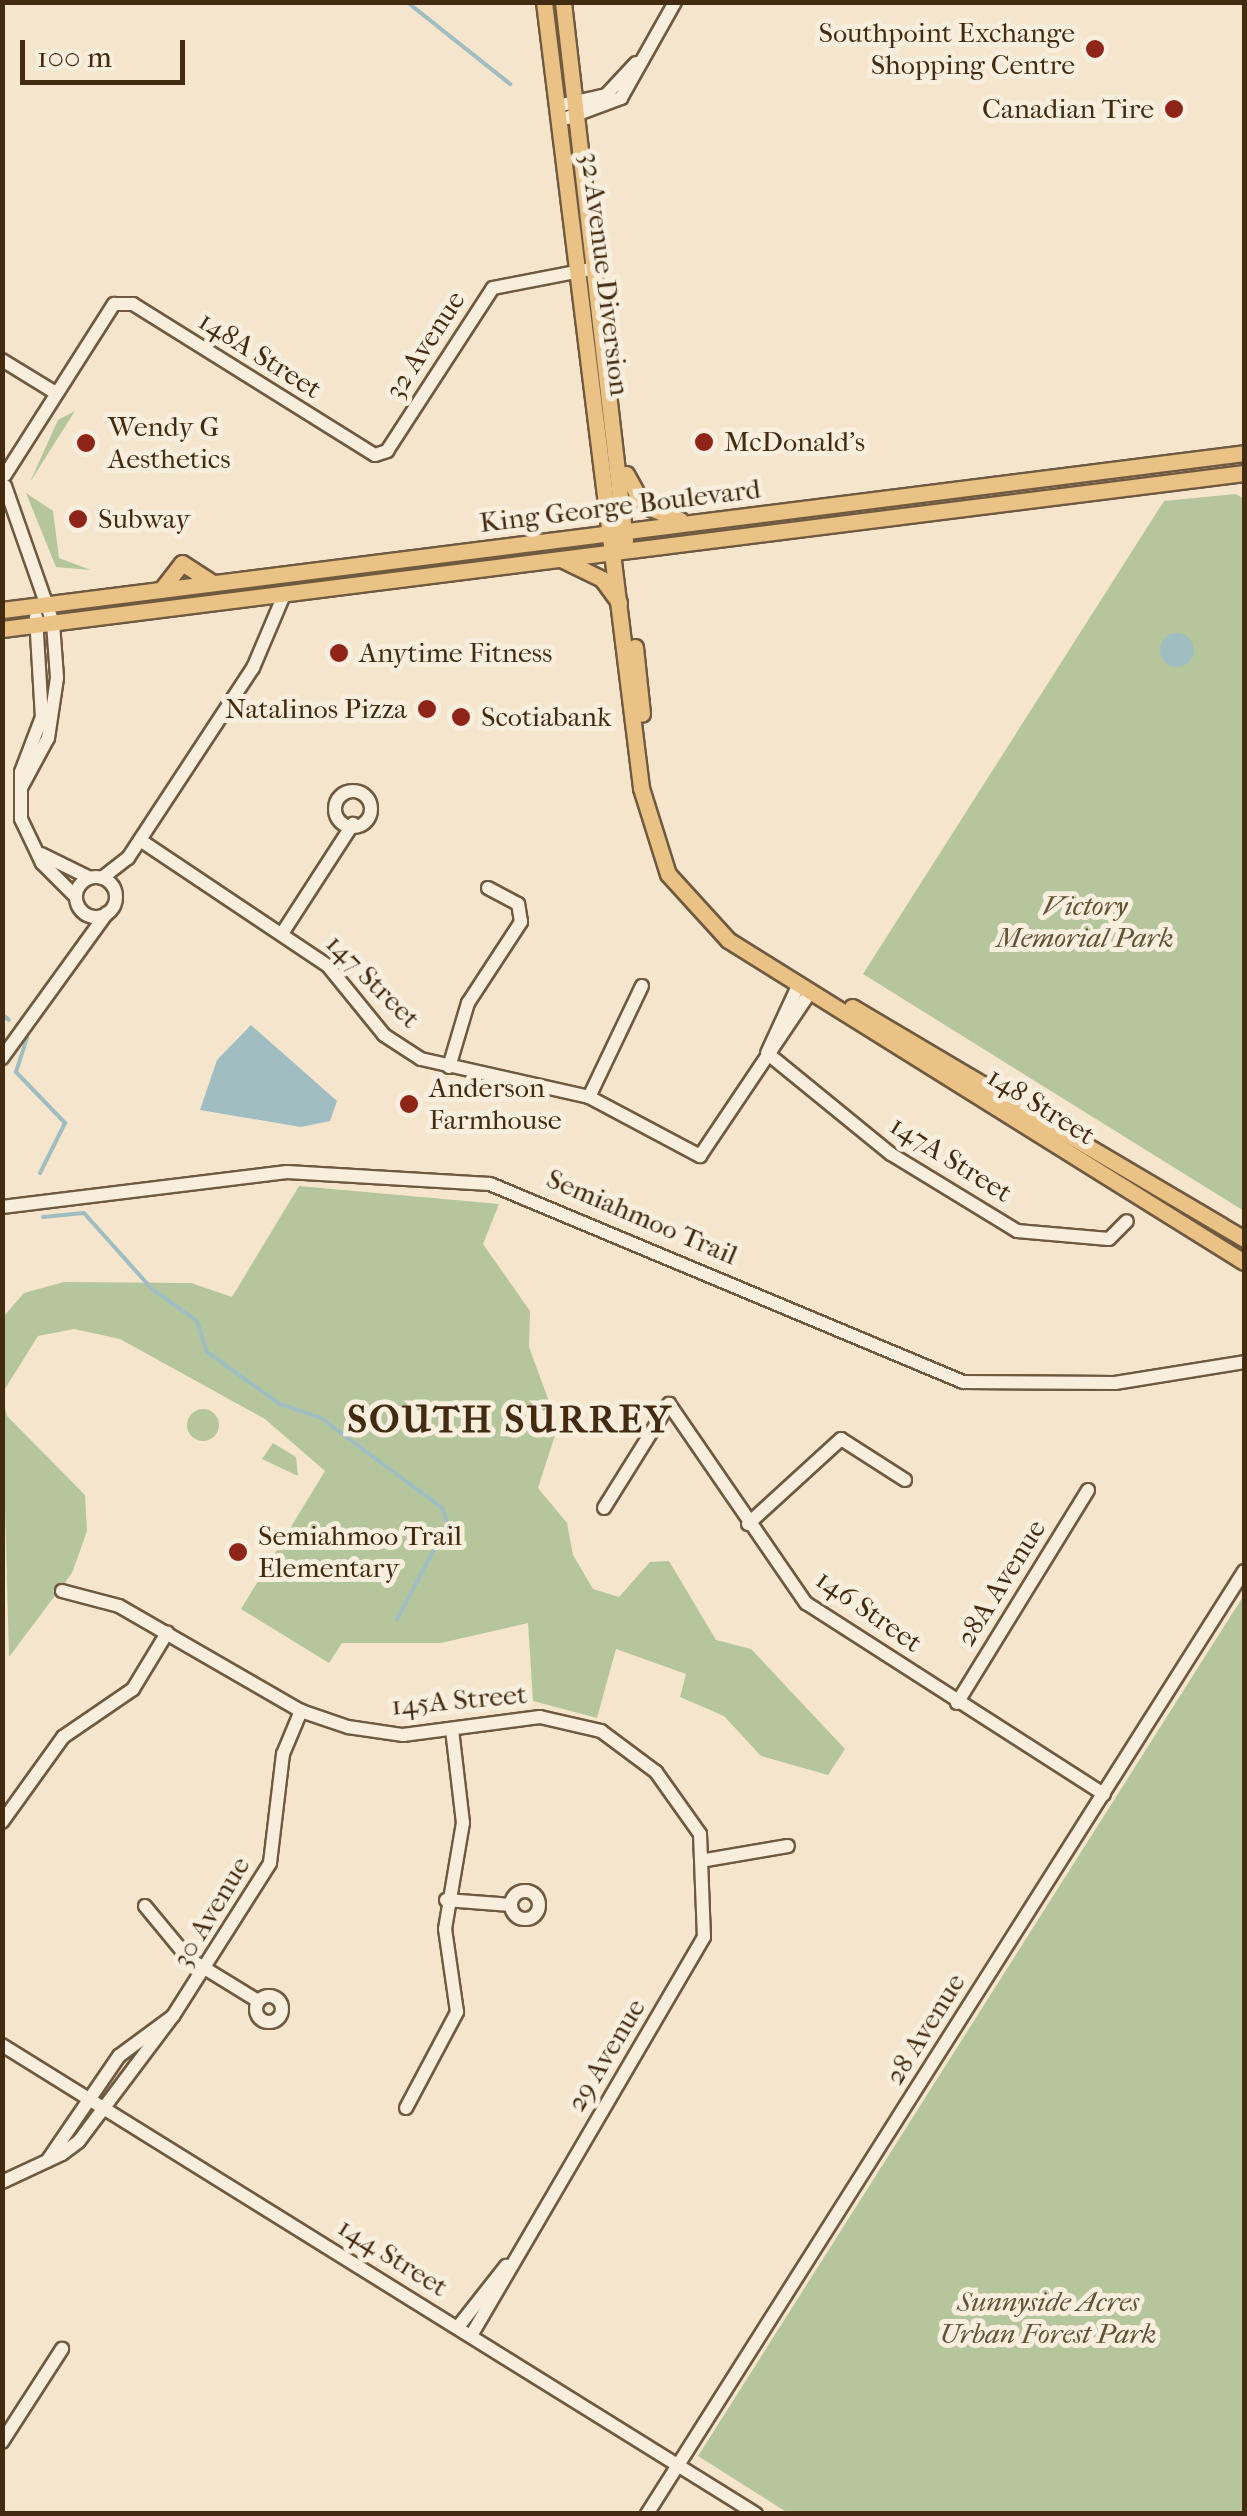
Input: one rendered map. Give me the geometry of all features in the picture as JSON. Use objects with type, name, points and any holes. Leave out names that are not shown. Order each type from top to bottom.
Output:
[{"type":"main road","name":"32 Avenue Diversion","points":[[544,2],[559,112],[621,467],[619,531]]},
{"type":"main road","name":"32 Avenue Diversion","points":[[563,2],[588,269],[621,551]]},
{"type":"main road","name":"King George Boulevard","points":[[2,610],[1244,453]]},
{"type":"main road","points":[[1056,496],[1066,484],[1191,460]]},
{"type":"main road","points":[[621,467],[642,505],[688,522]]},
{"type":"main road","name":"King George Boulevard","points":[[2,630],[1244,473]]},
{"type":"main road","points":[[930,512],[960,499],[1042,488],[1052,477]]},
{"type":"main road","name":"148 Street","points":[[621,551],[623,607],[651,830],[668,874],[709,925],[1244,1262]]},
{"type":"main road","name":"148 Street","points":[[621,551],[651,830]]},
{"type":"main road","points":[[560,559],[602,579],[623,607]]},
{"type":"main road","points":[[161,590],[182,563],[215,584]]},
{"type":"main road","points":[[284,595],[374,564]]},
{"type":"main road","name":"148 Street","points":[[805,988],[1038,1110],[1244,1239]]},
{"type":"street","points":[[559,112],[576,110],[615,89],[641,58],[675,2]]},
{"type":"street","name":"32 Avenue","points":[[366,453],[387,451],[493,288],[588,269]]},
{"type":"street","name":"148A Street","points":[[54,392],[104,312],[126,302],[366,453]]},
{"type":"street","points":[[2,360],[54,392],[5,479],[28,539],[40,605],[53,624],[53,716],[20,793]]},
{"type":"street","points":[[2,1058],[72,950],[107,914],[128,858],[253,668],[284,595]]},
{"type":"street","points":[[40,605],[34,626],[42,716],[20,793],[34,850],[77,902],[107,914]]},
{"type":"street","points":[[2,797],[20,793]]},
{"type":"street","points":[[283,932],[353,824]]},
{"type":"street","name":"147 Street","points":[[140,840],[283,932],[328,966],[384,1034],[449,1067],[589,1098],[700,1156],[768,1053]]},
{"type":"street","points":[[34,850],[95,877],[116,892]]},
{"type":"street","points":[[72,950],[77,902],[95,877],[128,858]]},
{"type":"street","points":[[449,1067],[468,1003],[521,922],[518,904],[488,888]]},
{"type":"street","points":[[589,1098],[642,986]]},
{"type":"street","points":[[768,1053],[805,988]]},
{"type":"street","name":"147A Street","points":[[768,1053],[891,1154],[1017,1231],[1109,1239],[1127,1220]]},
{"type":"street","name":"Semiahmoo Trail","points":[[2,1207],[288,1172],[490,1184],[963,1382],[1115,1383],[1244,1362]]},
{"type":"street","name":"146 Street","points":[[604,1508],[669,1404],[748,1524],[806,1602],[1104,1794]]},
{"type":"street","points":[[748,1524],[841,1439],[906,1480]]},
{"type":"street","name":"28A Avenue","points":[[957,1702],[1088,1490]]},
{"type":"street","name":"28 Avenue","points":[[647,2514],[1244,1571]]},
{"type":"street","name":"145A Street","points":[[62,1591],[109,1602],[301,1711],[402,1736],[540,1717],[600,1731],[678,1798],[706,1860]]},
{"type":"street","points":[[2,1822],[63,1737],[133,1689],[167,1633]]},
{"type":"street","name":"30 Avenue","points":[[47,2161],[90,2100],[131,2054],[173,2016],[207,1970],[270,1863],[283,1754],[301,1711]]},
{"type":"street","points":[[406,2108],[455,2024],[446,1900],[463,1823],[452,1730]]},
{"type":"street","points":[[706,1860],[788,1846]]},
{"type":"street","name":"29 Avenue","points":[[471,2335],[508,2264],[694,1957],[708,1908],[706,1860]]},
{"type":"street","points":[[446,1900],[511,1904]]},
{"type":"street","points":[[145,1906],[207,1970],[258,2001]]},
{"type":"street","name":"144 Street","points":[[2,2045],[756,2514]]},
{"type":"street","name":"30 Avenue","points":[[2,2182],[79,2141],[103,2108],[131,2054]]},
{"type":"street","name":"29 Avenue","points":[[458,2327],[508,2264]]},
{"type":"street","points":[[2,2442],[62,2349]]},
{"type":"green space","points":[[75,411],[30,482],[58,420]]},
{"type":"green space","points":[[26,493],[53,511],[59,558],[91,570],[56,567]]},
{"type":"green space","name":"Victory Memorial Park","points":[[1236,494],[1244,499],[1244,1211],[863,974],[1164,501]]},
{"type":"green space","points":[[299,1186],[499,1204],[483,1244],[530,1311],[529,1347],[558,1426],[538,1488],[567,1523],[573,1555],[593,1589],[619,1597],[650,1562],[669,1561],[716,1640],[751,1649],[845,1749],[828,1775],[761,1756],[724,1716],[680,1697],[686,1674],[616,1649],[597,1718],[533,1701],[528,1623],[441,1643],[342,1643],[329,1663],[241,1609],[325,1471],[265,1419],[120,1339],[74,1329],[38,1336],[3,1392],[3,1317],[24,1293],[64,1282],[191,1283],[232,1297]]},
{"type":"green space","points":[[2,1393],[7,1416],[85,1495],[87,1531],[72,1573],[9,1657]]},
{"type":"green space","points":[[203,1409],[214,1414],[219,1425],[214,1436],[203,1441],[192,1436],[187,1425],[192,1414]]},
{"type":"green space","points":[[273,1443],[296,1457],[298,1476],[262,1459]]},
{"type":"green space","name":"Sunnyside Acres Urban Forest Park","points":[[1244,1595],[1244,2513],[788,2513],[698,2456]]},
{"type":"water","points":[[1177,633],[1189,638],[1194,650],[1189,662],[1177,667],[1165,662],[1160,650],[1165,638]]},
{"type":"water","points":[[251,1025],[337,1101],[330,1121],[301,1127],[200,1110],[217,1060]]},
{"type":"waterway","points":[[407,2],[510,84]]},
{"type":"waterway","points":[[2,1014],[9,1020]]},
{"type":"waterway","points":[[27,1038],[16,1072],[65,1123],[40,1173]]},
{"type":"waterway","points":[[43,1217],[84,1213],[152,1289],[197,1321],[207,1352],[280,1404],[321,1418],[442,1508],[448,1524],[397,1619]]},
{"type":"place","name":"Southpoint Exchange Shopping Centre","points":[[1095,49]]},
{"type":"place","name":"Canadian Tire","points":[[1174,109]]},
{"type":"place","name":"McDonald's","points":[[704,442]]},
{"type":"place","name":"Wendy G Aesthetics","points":[[86,443]]},
{"type":"place","name":"Subway","points":[[78,519]]},
{"type":"place","name":"Anytime Fitness","points":[[339,653]]},
{"type":"place","name":"Natalinos Pizza","points":[[427,709]]},
{"type":"place","name":"Scotiabank","points":[[461,717]]},
{"type":"place","name":"Anderson Farmhouse","points":[[409,1104]]},
{"type":"place","name":"Semiahmoo Trail Elementary","points":[[238,1552]]},
{"type":"district","name":"SOUTH SURREY","points":[[510,1420]]}]
